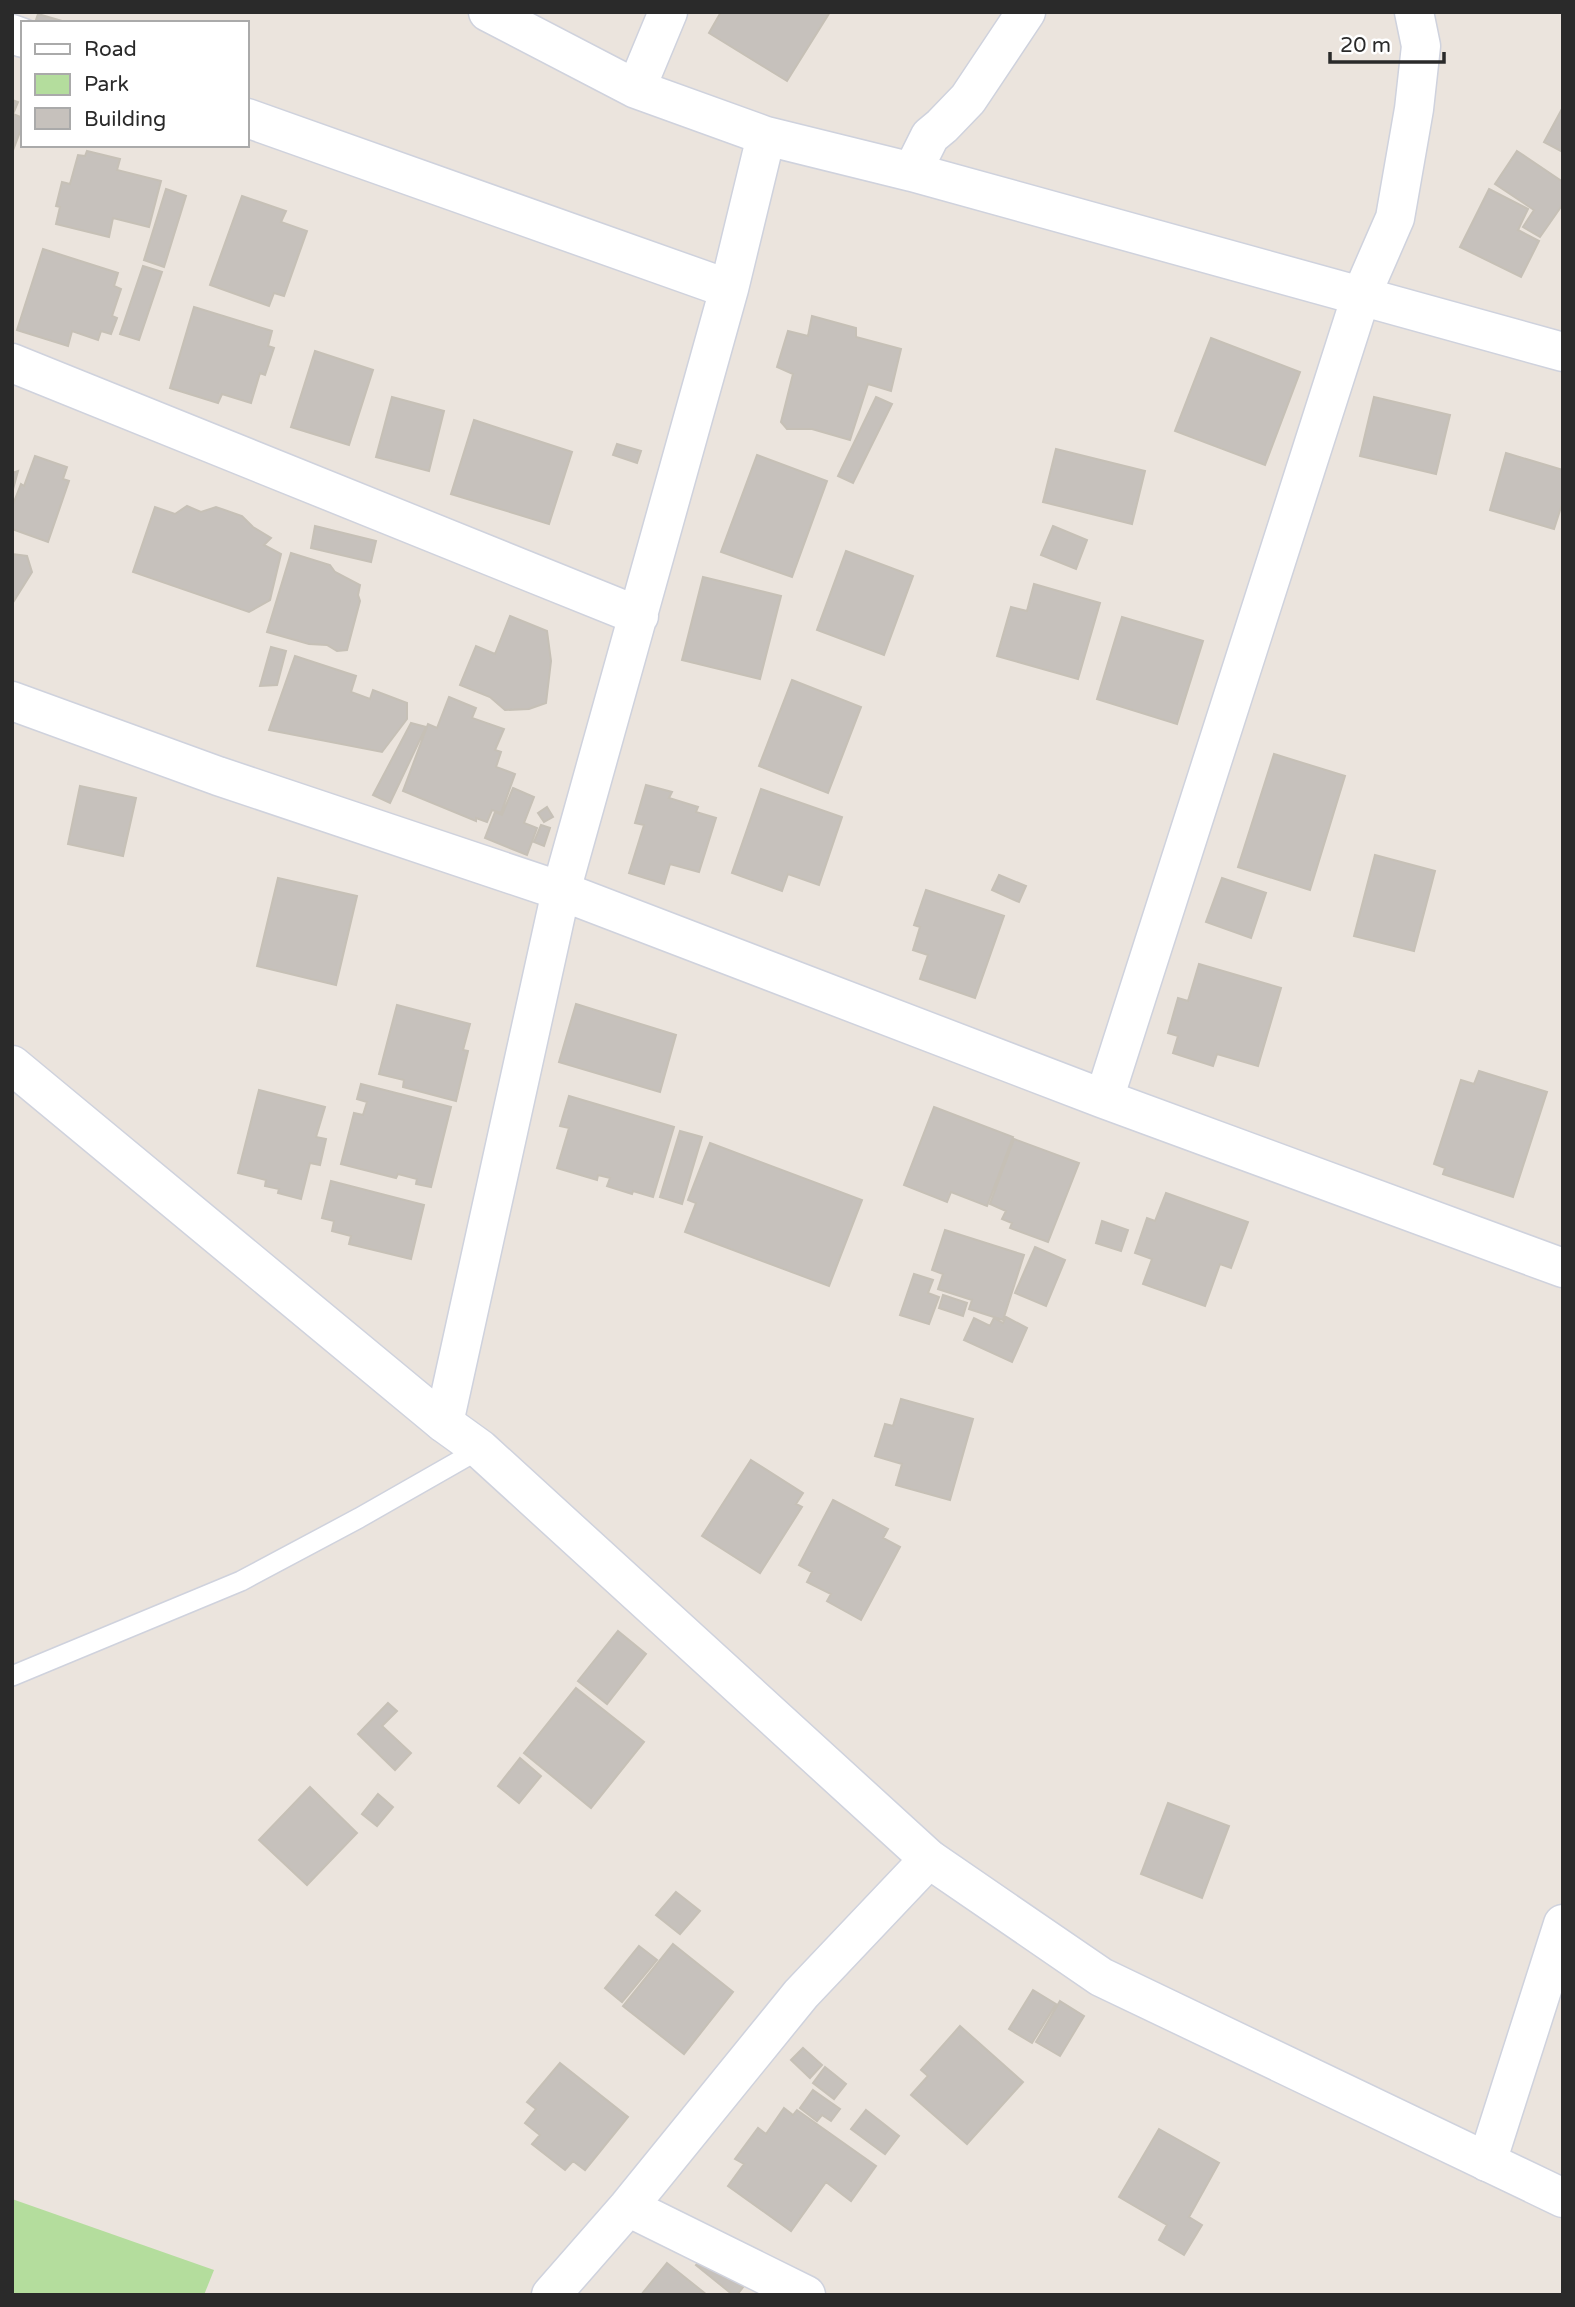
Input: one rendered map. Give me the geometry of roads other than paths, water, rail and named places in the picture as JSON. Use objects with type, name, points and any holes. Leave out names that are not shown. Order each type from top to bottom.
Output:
[{"type":"street","points":[[488,12],[636,89],[766,136],[912,172],[1563,352]]},
{"type":"street","points":[[636,89],[668,12]]},
{"type":"street","points":[[912,172],[930,136],[968,99],[1026,12]]},
{"type":"street","points":[[1104,1099],[1361,296],[1395,218],[1414,109],[1421,46],[1414,12]]},
{"type":"street","points":[[248,118],[729,289]]},
{"type":"street","points":[[444,1423],[561,891],[729,289],[766,136]]},
{"type":"street","points":[[12,363],[639,616]]},
{"type":"street","points":[[12,701],[218,776],[561,891],[1104,1099],[1563,1268]]},
{"type":"street","points":[[12,1065],[444,1423],[480,1449],[929,1859],[1101,1977],[1563,2197]]},
{"type":"street","points":[[551,2295],[628,2207],[801,1994],[929,1859]]},
{"type":"street","points":[[1488,2162],[1563,1924]]},
{"type":"street","points":[[628,2207],[806,2295]]},
{"type":"lane","points":[[12,1676],[241,1581],[480,1449]]}]
